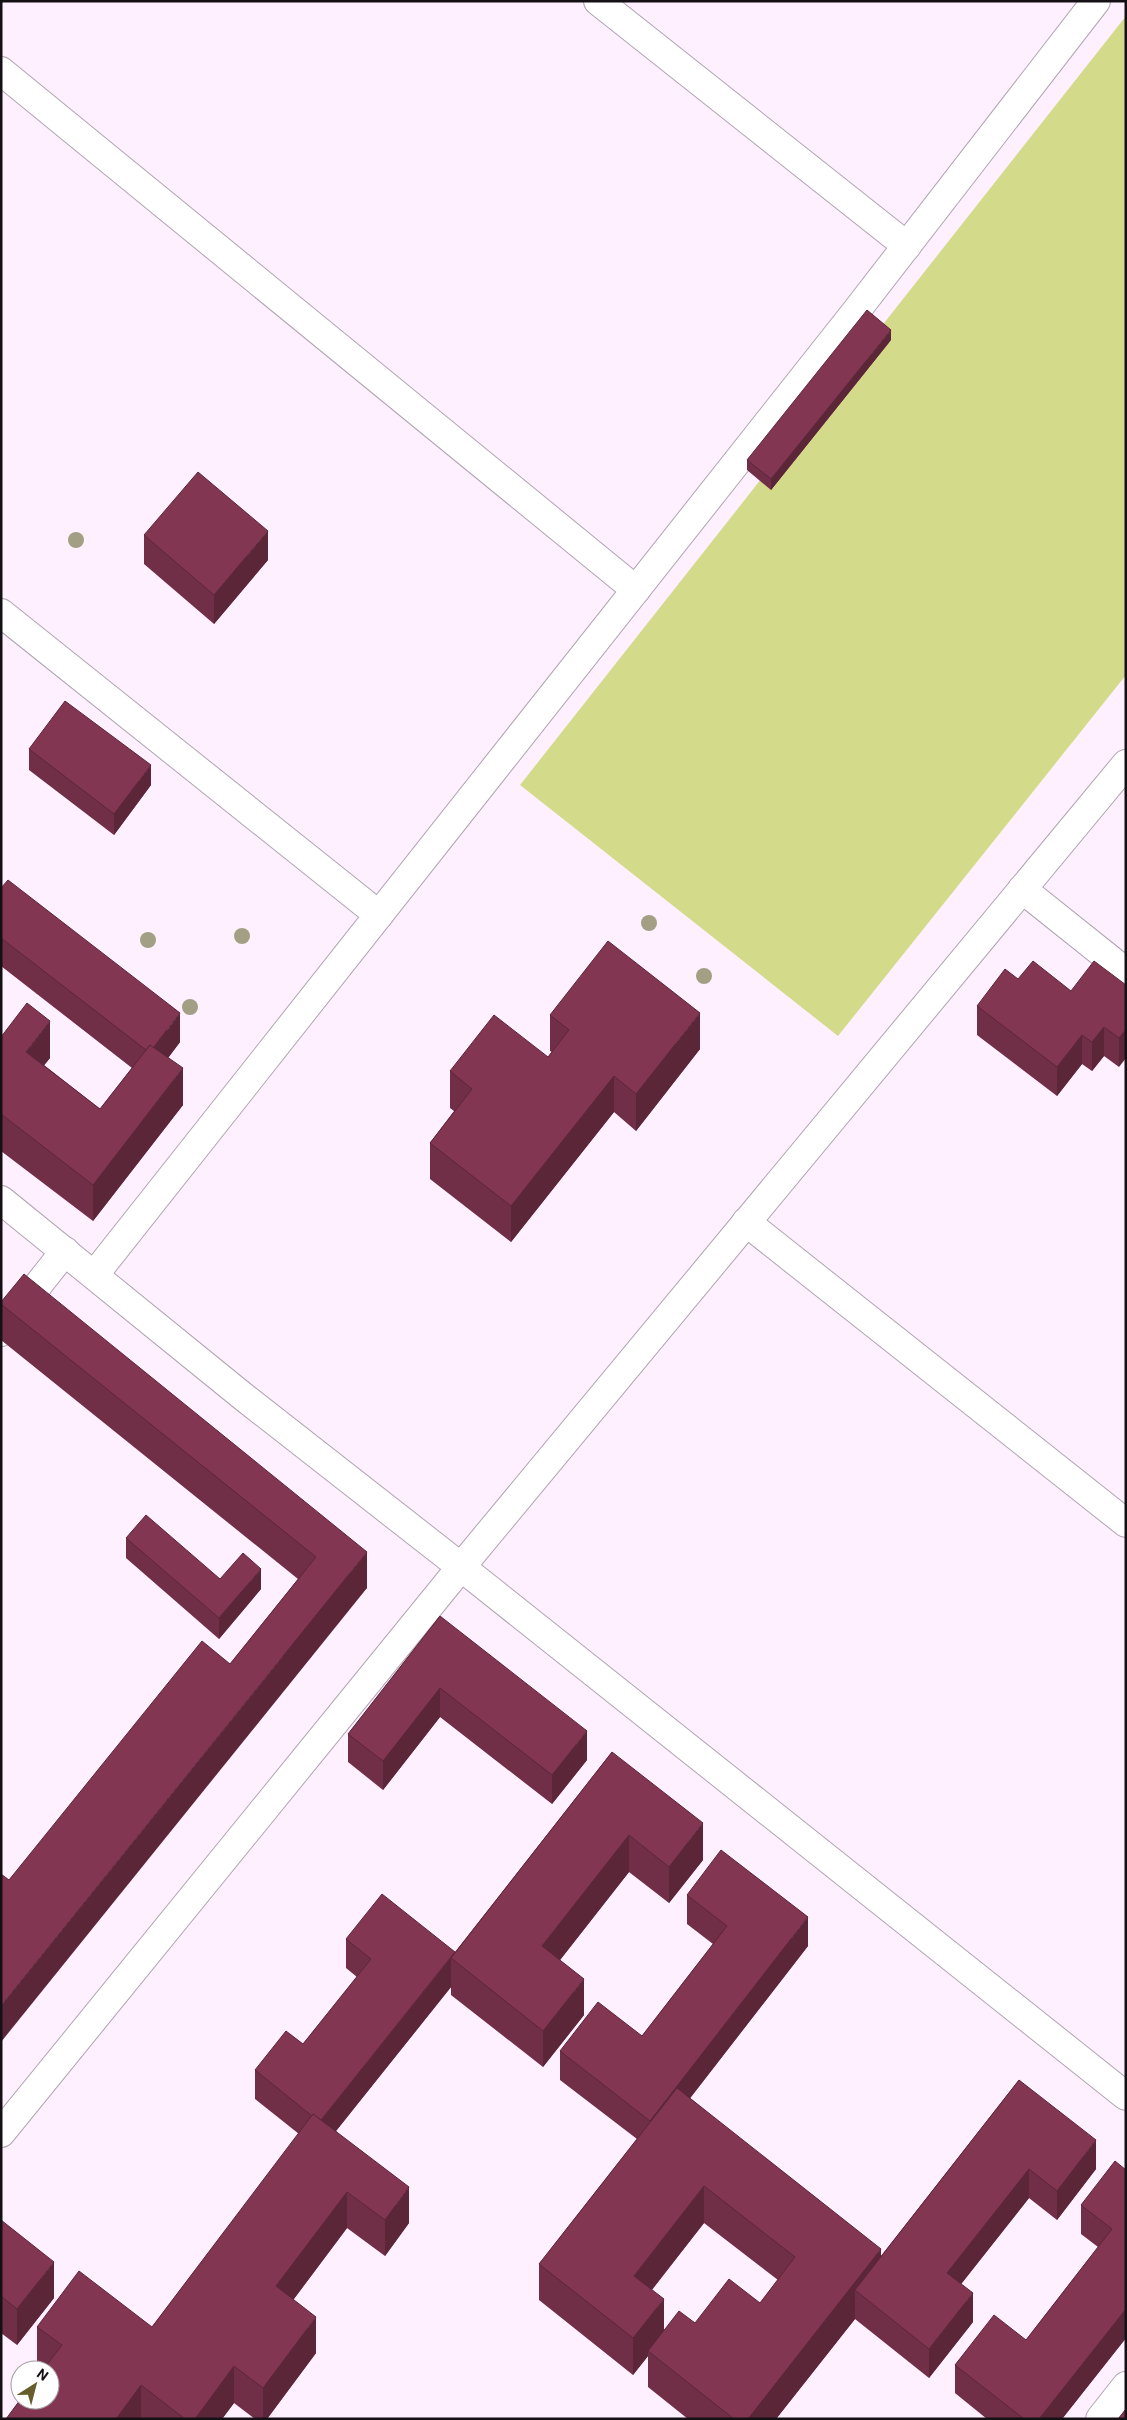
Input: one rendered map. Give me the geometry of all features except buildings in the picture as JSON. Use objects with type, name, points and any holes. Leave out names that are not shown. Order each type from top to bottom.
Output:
[{"type":"street","points":[[598,1],[907,246]]},
{"type":"street","points":[[95,1274],[907,246],[1096,1]]},
{"type":"street","points":[[1,71],[636,590]]},
{"type":"street","points":[[1,613],[379,915]]},
{"type":"street","points":[[1,2134],[461,1567],[1126,764]]},
{"type":"street","points":[[1022,889],[1126,972]]},
{"type":"street","points":[[1,1200],[95,1274],[245,1398],[461,1567],[1126,2096]]},
{"type":"street","points":[[746,1222],[1126,1523]]},
{"type":"street","points":[[1,1332],[65,1251]]},
{"type":"street","points":[[1100,2419],[1126,2386]]},
{"type":"green space","points":[[1126,16],[1126,675],[838,1036],[520,785]]}]
